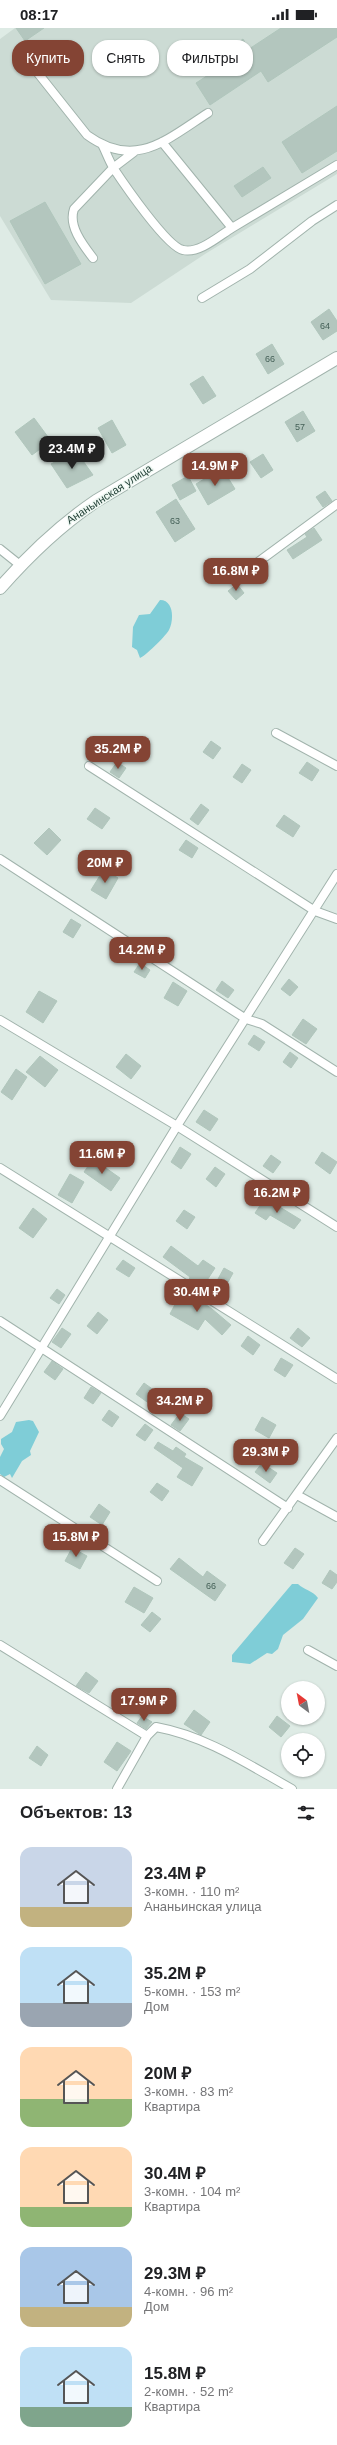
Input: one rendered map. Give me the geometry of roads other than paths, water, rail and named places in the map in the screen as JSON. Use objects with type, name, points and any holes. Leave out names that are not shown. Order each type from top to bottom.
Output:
[{"type":"street","name":"Ананьинская улица","points":[[0,588],[20,565],[67,521],[96,501],[337,358]]},
{"type":"lane","points":[[40,76],[87,135],[102,144],[134,152]]},
{"type":"lane","points":[[93,258],[79,237],[72,215],[74,209],[113,168],[134,152],[162,142],[208,113]]},
{"type":"lane","points":[[162,142],[232,228]]},
{"type":"lane","points":[[102,144],[113,168],[165,236],[182,250],[199,248],[337,165]]},
{"type":"lane","points":[[202,298],[250,269],[312,221],[337,205]]},
{"type":"lane","points":[[243,574],[337,504]]},
{"type":"lane","points":[[0,550],[20,565]]},
{"type":"lane","points":[[276,733],[337,766]]},
{"type":"lane","points":[[88,766],[315,911],[337,919]]},
{"type":"lane","points":[[0,859],[246,1019],[262,1024],[337,1072]]},
{"type":"lane","points":[[0,1416],[177,1126],[315,911],[337,874]]},
{"type":"lane","points":[[0,1020],[177,1126],[337,1227]]},
{"type":"lane","points":[[0,1168],[111,1236],[337,1379]]},
{"type":"lane","points":[[0,1321],[288,1508]]},
{"type":"lane","points":[[263,1541],[337,1438]]},
{"type":"lane","points":[[0,1480],[157,1581]]},
{"type":"lane","points":[[297,1495],[337,1517]]},
{"type":"lane","points":[[0,1644],[147,1736]]},
{"type":"lane","points":[[308,1650],[337,1666]]},
{"type":"lane","points":[[117,1789],[147,1736],[156,1727],[178,1731],[208,1743],[292,1789]]},
{"type":"water","points":[[160,600],[168,603],[172,611],[171,626],[159,642],[140,658],[137,650],[132,647],[133,627],[139,615],[150,614]]},
{"type":"water","points":[[29,1420],[33,1421],[39,1432],[30,1451],[31,1455],[22,1461],[12,1478],[10,1474],[4,1477],[0,1474],[0,1457],[4,1449],[1,1444],[1,1439],[12,1432],[16,1422]]},
{"type":"water","points":[[292,1584],[298,1584],[313,1593],[318,1598],[303,1619],[283,1635],[278,1649],[272,1654],[267,1653],[250,1664],[232,1662],[232,1655]]}]
